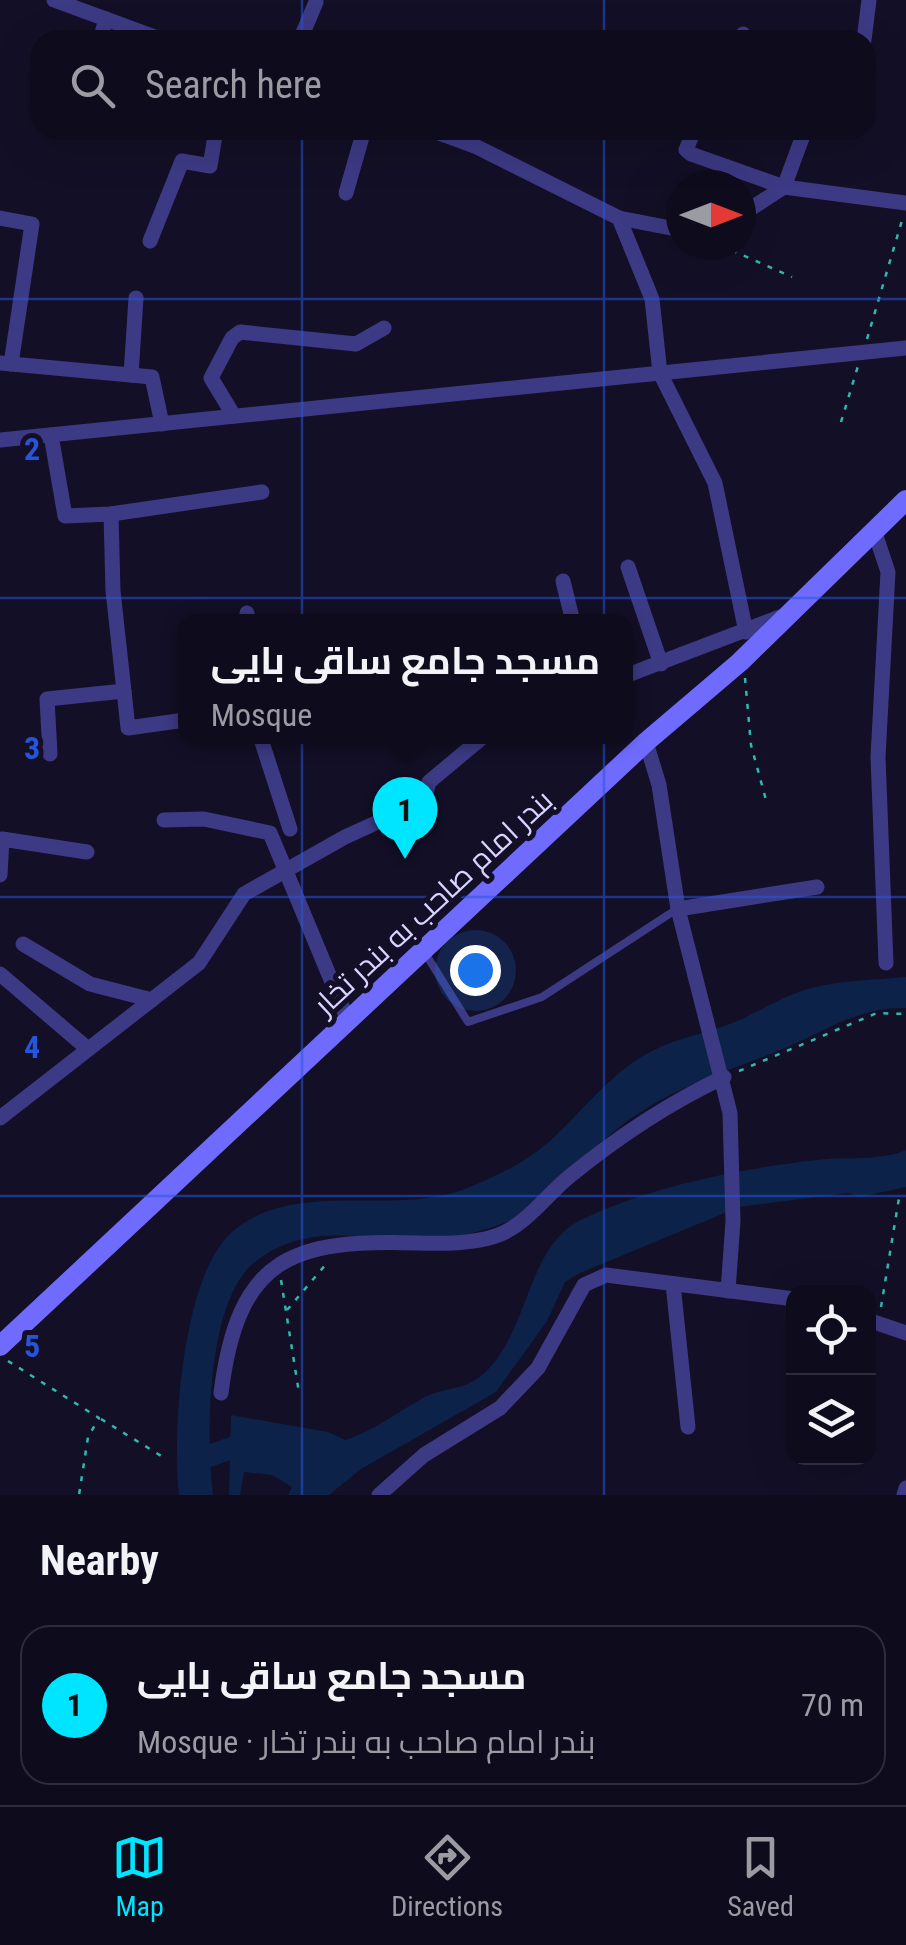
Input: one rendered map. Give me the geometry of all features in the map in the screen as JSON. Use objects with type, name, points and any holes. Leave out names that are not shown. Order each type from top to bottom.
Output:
[{"type":"main road","name":"بندر امام صاحب به بندر تخار","points":[[0,1346],[425,953],[646,742],[740,662],[906,500]]},
{"type":"street","points":[[54,0],[134,30]]},
{"type":"street","points":[[865,30],[869,0]]},
{"type":"street","points":[[304,30],[316,2]]},
{"type":"street","points":[[103,30],[106,20]]},
{"type":"street","points":[[150,241],[182,161],[210,166],[214,140]]},
{"type":"street","points":[[346,194],[361,140]]},
{"type":"street","points":[[458,140],[618,218],[666,227]]},
{"type":"street","points":[[690,140],[686,150],[691,154],[784,187],[906,205]]},
{"type":"street","points":[[756,205],[784,187],[801,140]]},
{"type":"street","points":[[0,218],[32,224],[5,364],[152,377],[162,424]]},
{"type":"street","points":[[618,218],[652,299],[660,373],[715,483],[746,632]]},
{"type":"street","points":[[132,375],[136,298]]},
{"type":"street","points":[[234,416],[211,378],[232,338],[240,332],[356,344],[384,328]]},
{"type":"street","points":[[0,440],[906,348]]},
{"type":"street","points":[[50,435],[65,516],[111,514],[262,492]]},
{"type":"street","points":[[111,514],[113,591],[128,728],[178,721]]},
{"type":"street","points":[[874,530],[888,572],[878,757],[886,963]]},
{"type":"street","points":[[628,567],[660,664]]},
{"type":"street","points":[[888,572],[906,573]]},
{"type":"street","points":[[563,581],[571,614]]},
{"type":"street","points":[[633,673],[787,614]]},
{"type":"street","points":[[50,754],[47,698],[124,691]]},
{"type":"street","points":[[646,742],[659,785],[678,908],[724,1077],[733,1170],[728,1291]]},
{"type":"street","points":[[263,744],[290,829]]},
{"type":"street","points":[[0,1117],[199,964],[244,894],[424,802],[429,782],[474,744]]},
{"type":"street","points":[[164,820],[204,819],[270,832],[283,872],[349,1023]]},
{"type":"street","points":[[0,875],[2,840],[87,852]]},
{"type":"street","points":[[678,908],[816,887]]},
{"type":"street","points":[[23,944],[90,984],[152,1000]]},
{"type":"street","points":[[0,974],[88,1049]]},
{"type":"street","points":[[221,1393],[238,1312],[270,1268],[344,1242],[445,1244],[506,1232],[569,1177],[663,1106],[724,1077]]},
{"type":"street","points":[[379,1495],[424,1456],[500,1408],[538,1368],[584,1286],[606,1275],[786,1298]]},
{"type":"street","points":[[672,1284],[688,1427]]},
{"type":"street","points":[[876,1323],[906,1334]]},
{"type":"street","points":[[904,1495],[906,1488]]},
{"type":"lane","points":[[425,953],[468,1022],[542,997],[678,908]]},
{"type":"path","points":[[841,422],[906,205]]},
{"type":"path","points":[[754,260],[792,277]]},
{"type":"path","points":[[740,662],[751,745],[766,800]]},
{"type":"path","points":[[724,1077],[876,1013],[906,1014]]},
{"type":"path","points":[[876,1308],[900,1198]]},
{"type":"path","points":[[286,1312],[344,1242]]},
{"type":"path","points":[[279,1263],[299,1393]]},
{"type":"path","points":[[0,1354],[162,1457]]},
{"type":"path","points":[[79,1495],[88,1437],[99,1418]]},
{"type":"water","points":[[906,977],[906,1008],[873,1011],[844,1021],[656,1103],[616,1130],[537,1203],[506,1222],[480,1231],[423,1240],[350,1236],[302,1239],[255,1262],[239,1281],[218,1338],[210,1407],[213,1495],[179,1495],[179,1396],[191,1319],[214,1255],[231,1233],[255,1217],[282,1207],[311,1202],[432,1197],[471,1187],[531,1156],[617,1075],[661,1047],[729,1024],[808,989]]},
{"type":"water","points":[[906,1150],[906,1187],[860,1197],[848,1193],[739,1207],[580,1273],[565,1282],[547,1321],[496,1392],[361,1469],[329,1495],[288,1495],[292,1487],[272,1475],[244,1472],[240,1495],[229,1495],[231,1415],[328,1432],[345,1440],[425,1397],[474,1381],[497,1359],[549,1250],[581,1220],[666,1188],[726,1174],[816,1160],[884,1156]]},
{"type":"waterway","points":[[192,1462],[249,1442],[260,1445]]},
{"type":"place","name":"مسجد جامع ساقی بایی","points":[[405,859]]}]
